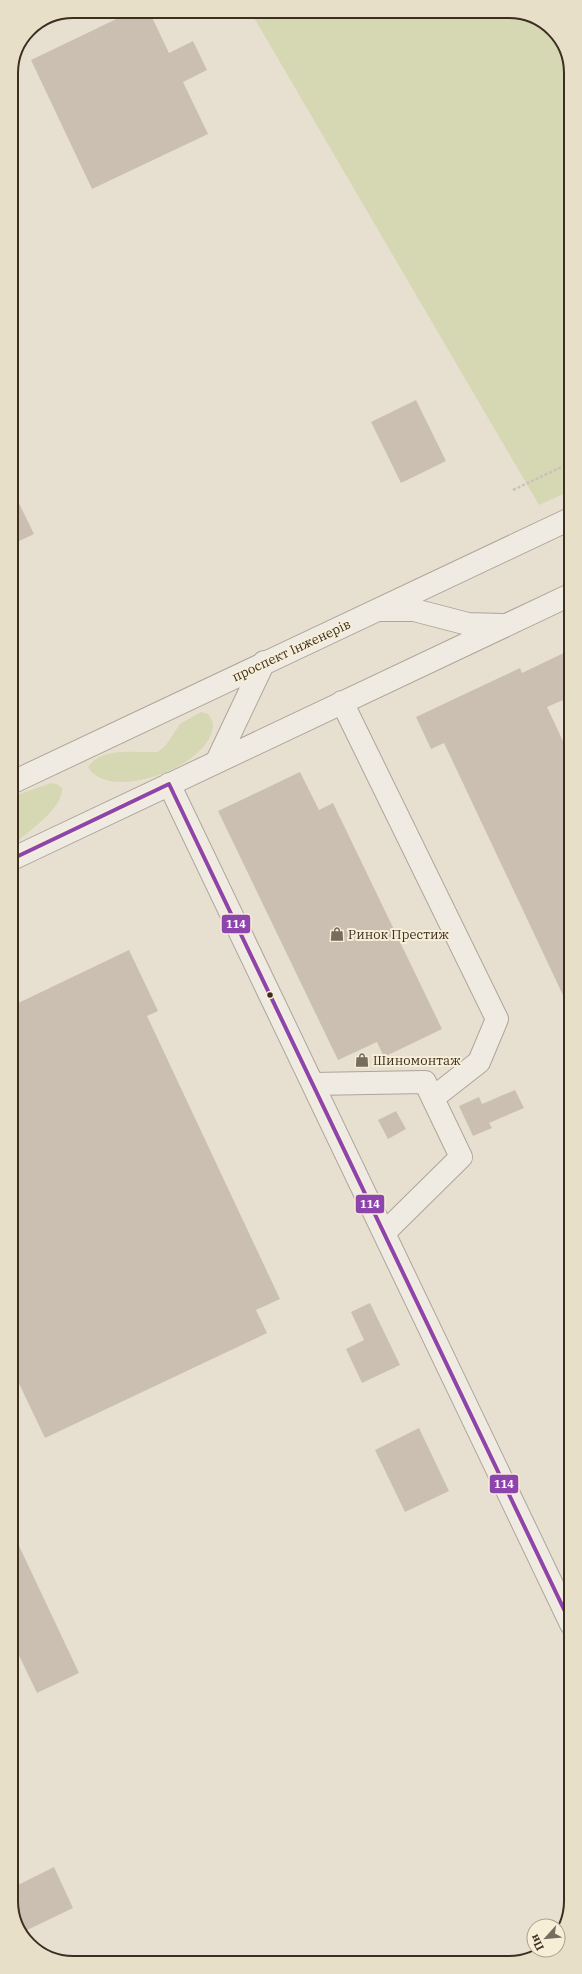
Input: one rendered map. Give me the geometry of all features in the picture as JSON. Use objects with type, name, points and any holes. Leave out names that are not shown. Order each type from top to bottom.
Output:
[{"type":"street","name":"проспект Інженерів","points":[[18,778],[564,522]]},
{"type":"street","points":[[18,856],[564,598]]},
{"type":"street","points":[[377,610],[414,610],[468,624],[507,625]]},
{"type":"street","points":[[217,761],[264,662]]},
{"type":"street","points":[[342,702],[497,1019],[479,1062],[433,1098]]},
{"type":"street","points":[[169,784],[564,1609]]},
{"type":"street","points":[[313,1084],[425,1082],[433,1098],[460,1157],[384,1233]]},
{"type":"path","points":[[513,490],[564,466]]},
{"type":"green space","points":[[254,18],[513,18],[530,22],[540,27],[557,45],[563,62],[564,73],[564,494],[539,505]]},
{"type":"green space","points":[[201,712],[208,714],[213,725],[208,740],[196,754],[179,766],[158,775],[137,781],[116,782],[99,778],[88,767],[94,760],[110,753],[158,752],[166,745],[180,724]]},
{"type":"green space","points":[[51,783],[57,784],[62,788],[58,803],[46,817],[18,841],[18,795]]},
{"type":"building","points":[[118,18],[152,18],[169,53],[193,41],[207,70],[183,82],[208,134],[92,189],[31,60]]},
{"type":"building","points":[[416,400],[446,461],[401,483],[371,422]]},
{"type":"building","points":[[18,501],[34,534],[18,542]]},
{"type":"building","points":[[564,653],[564,700],[547,707],[564,743],[564,997],[444,743],[431,749],[416,717],[520,668],[522,673]]},
{"type":"building","name":"Ринок Престиж","points":[[300,772],[319,810],[333,803],[442,1029],[384,1057],[377,1042],[338,1060],[218,811]]},
{"type":"building","points":[[129,950],[158,1011],[147,1016],[280,1299],[256,1310],[267,1333],[45,1438],[18,1382],[18,1003]]},
{"type":"building","points":[[515,1090],[524,1108],[489,1123],[492,1128],[473,1136],[459,1106],[479,1097],[482,1104]]},
{"type":"building","points":[[396,1111],[406,1129],[388,1139],[378,1120]]},
{"type":"building","points":[[370,1303],[400,1365],[362,1383],[346,1349],[364,1340],[351,1312]]},
{"type":"building","points":[[419,1428],[449,1491],[405,1512],[375,1450]]},
{"type":"building","points":[[18,1544],[79,1673],[37,1693],[18,1653]]},
{"type":"building","points":[[54,1867],[73,1908],[26,1930],[19,1912],[18,1885]]},
{"type":"transit line","name":"114","points":[[169,784],[564,1609]]},
{"type":"transit line","name":"114","points":[[18,856],[169,784]]},
{"type":"place","name":"Ринок Престиж","points":[[337,934]]},
{"type":"place","name":"Шиномонтаж","points":[[362,1060]]}]
